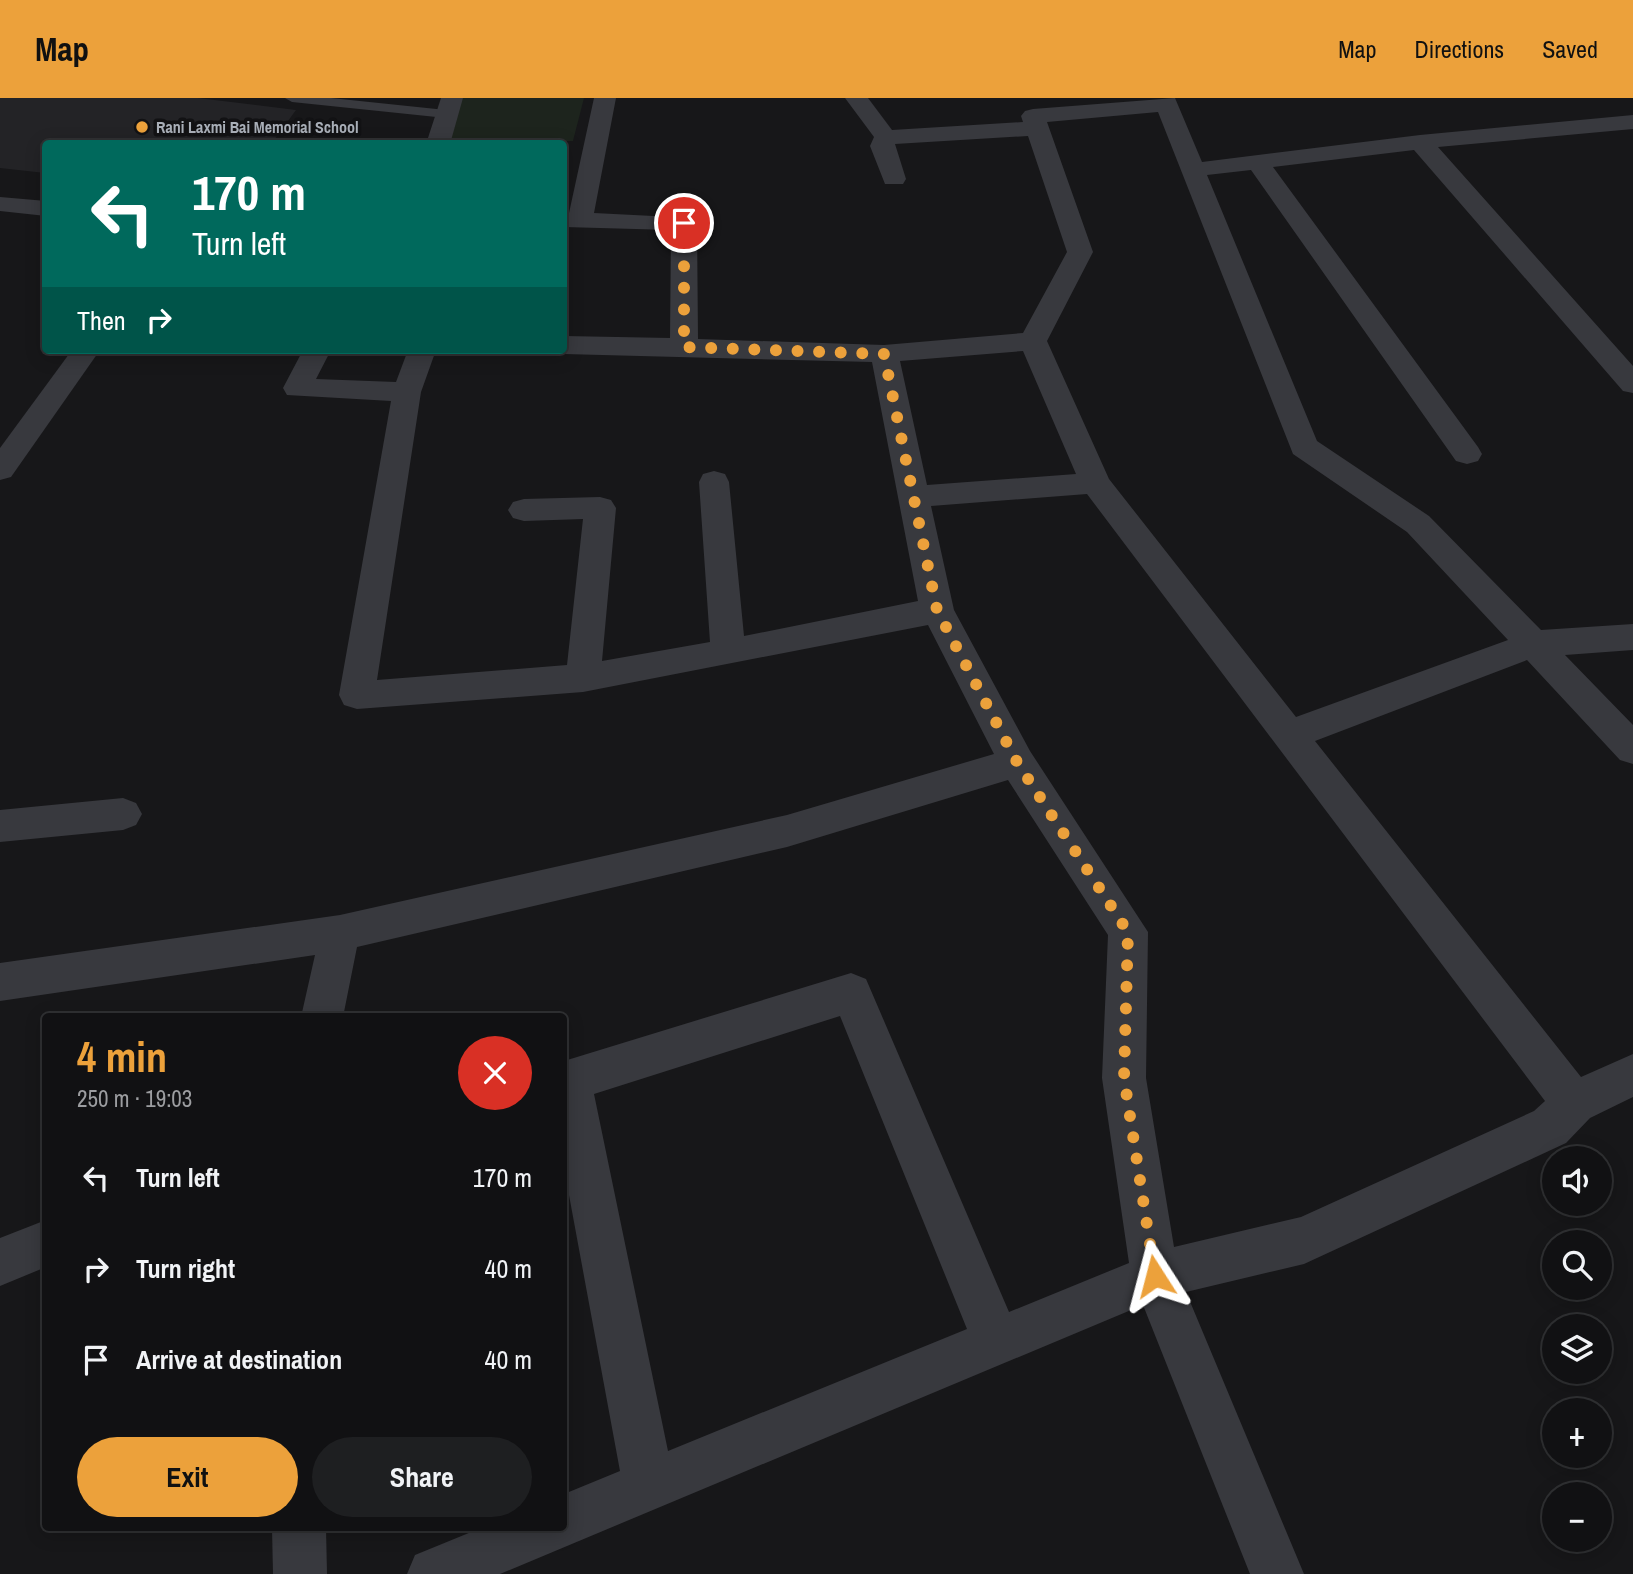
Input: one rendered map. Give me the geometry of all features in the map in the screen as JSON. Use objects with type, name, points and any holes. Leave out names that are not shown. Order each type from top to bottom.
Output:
[{"type":"street","points":[[605,98],[572,220],[684,223],[684,347]]},
{"type":"street","points":[[856,98],[886,137]]},
{"type":"street","points":[[1033,341],[1080,252],[1033,116],[1165,101],[1304,447],[1418,524],[1633,749]]},
{"type":"street","points":[[439,140],[449,106]]},
{"type":"street","points":[[1193,170],[1420,142],[1605,124],[1628,132]]},
{"type":"street","points":[[886,137],[1037,128]]},
{"type":"street","points":[[886,137],[882,146],[894,179]]},
{"type":"street","points":[[1420,142],[1633,384]]},
{"type":"street","points":[[1256,162],[1468,454]]},
{"type":"street","points":[[1,206],[42,209]]},
{"type":"street","points":[[567,345],[884,354],[1033,341]]},
{"type":"street","points":[[1033,341],[1095,483],[1573,1103]]},
{"type":"street","points":[[0,470],[83,354]]},
{"type":"street","points":[[315,354],[297,388],[407,392]]},
{"type":"street","points":[[421,354],[407,392],[357,695],[583,678],[937,610]]},
{"type":"street","points":[[884,354],[937,610],[1017,762],[1128,932],[1124,1078],[1155,1276],[1278,1574]]},
{"type":"street","points":[[714,482],[728,652]]},
{"type":"street","points":[[913,498],[1095,483]]},
{"type":"street","points":[[524,510],[600,508],[583,678]]},
{"type":"street","points":[[1289,735],[1534,644],[1633,637]]},
{"type":"street","points":[[0,982],[340,933],[787,831],[1017,762]]},
{"type":"street","points":[[0,826],[123,814]]},
{"type":"street","points":[[323,1013],[340,933]]},
{"type":"street","points":[[567,1081],[851,993],[997,1342]]},
{"type":"street","points":[[567,1519],[1155,1276],[1304,1240],[1550,1127],[1573,1103],[1633,1075]]},
{"type":"street","points":[[567,1086],[649,1485]]},
{"type":"street","points":[[0,1262],[42,1245]]},
{"type":"street","points":[[299,1531],[300,1574]]},
{"type":"street","points":[[434,1574],[539,1531]]},
{"type":"lane","points":[[292,98],[449,106]]},
{"type":"shaded area","name":"Rani Laxmi Bai Memorial School","points":[[0,98],[198,98],[296,110],[274,140],[42,140],[42,173],[0,168]]},
{"type":"shaded area","points":[[459,98],[584,98],[573,141],[445,140]]},
{"type":"place","name":"Rani Laxmi Bai Memorial School","points":[[142,127]]},
{"type":"route","points":[[684,223],[684,347],[884,354],[937,610],[1017,762],[1128,932],[1124,1078],[1155,1276]]}]
